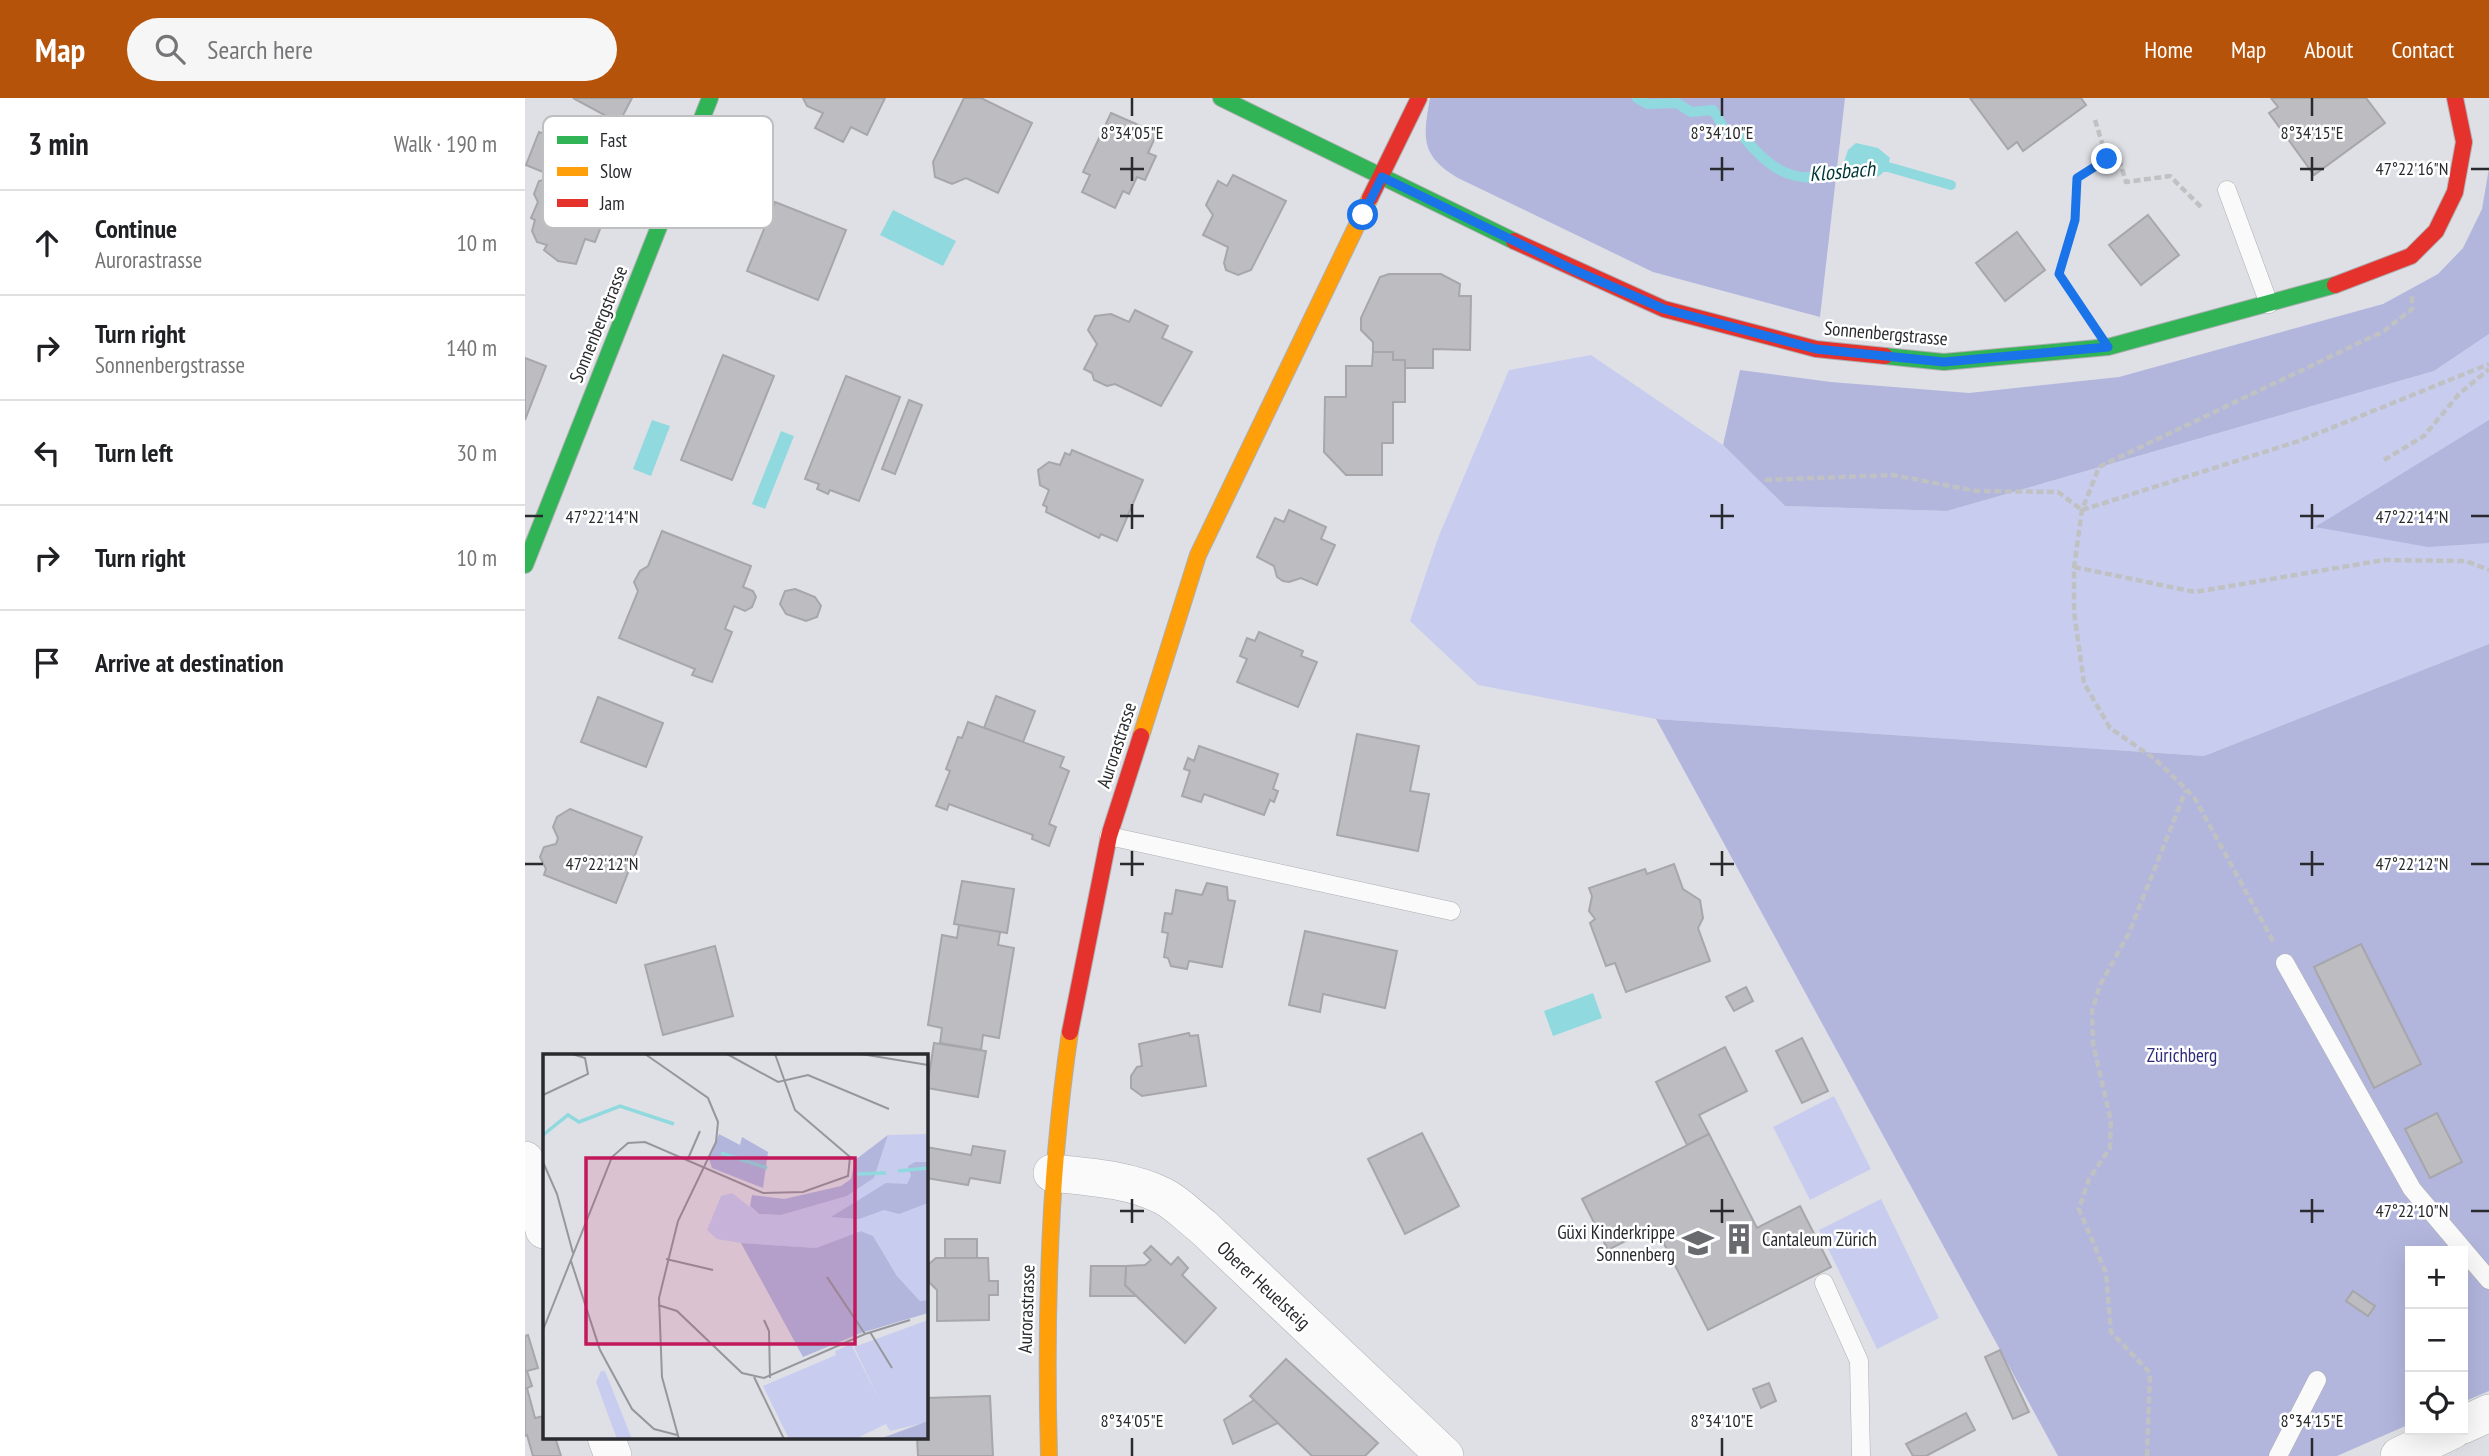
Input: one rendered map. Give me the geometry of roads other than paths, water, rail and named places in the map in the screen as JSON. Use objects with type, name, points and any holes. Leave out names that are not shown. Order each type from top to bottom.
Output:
[{"type":"street","name":"Sonnenbergstrasse","points":[[703,116],[710,98]]},
{"type":"street","name":"Sonnenbergstrasse","points":[[1221,98],[1574,270],[1664,309],[1816,349],[1944,362],[2108,347],[2353,280],[2411,256],[2436,231],[2455,192],[2464,142],[2455,98]]},
{"type":"street","name":"Aurorastrasse","points":[[1049,1456],[1046,1359],[1052,1173],[1075,996],[1109,836],[1198,555],[1419,98]]},
{"type":"street","name":"Sonnenbergstrasse","points":[[525,565],[659,228]]},
{"type":"street","points":[[525,1160],[543,1226]]},
{"type":"street","name":"Oberer Heuelsteig","points":[[1052,1173],[1100,1178],[1137,1186],[1165,1197],[1202,1226],[1445,1456]]},
{"type":"street","points":[[2468,1423],[2489,1413]]},
{"type":"street","points":[[2399,1456],[2443,1435]]},
{"type":"street","points":[[606,1438],[613,1456]]},
{"type":"lane","points":[[1263,118],[1271,98]]},
{"type":"lane","points":[[2227,190],[2269,303]]},
{"type":"lane","points":[[1109,836],[1451,911]]},
{"type":"lane","points":[[2285,963],[2412,1189],[2489,1280]]},
{"type":"lane","points":[[1824,1283],[1859,1361],[1861,1456]]},
{"type":"lane","points":[[2278,1456],[2317,1380]]},
{"type":"waterway","name":"Klosbach","points":[[1637,98],[1648,104],[1677,103],[1691,112],[1713,110],[1725,130],[1739,132],[1764,159],[1795,176],[1820,176],[1856,168]]},
{"type":"waterway","name":"Klosbach","points":[[1876,167],[1888,167],[1951,185]]},
{"type":"place","name":"Cantaleum Zürich","points":[[1739,1239]]},
{"type":"place","name":"Güxi Kinderkrippe Sonnenberg","points":[[1698,1243]]},
{"type":"park label","name":"Zürichberg","points":[[2182,1055]]}]
